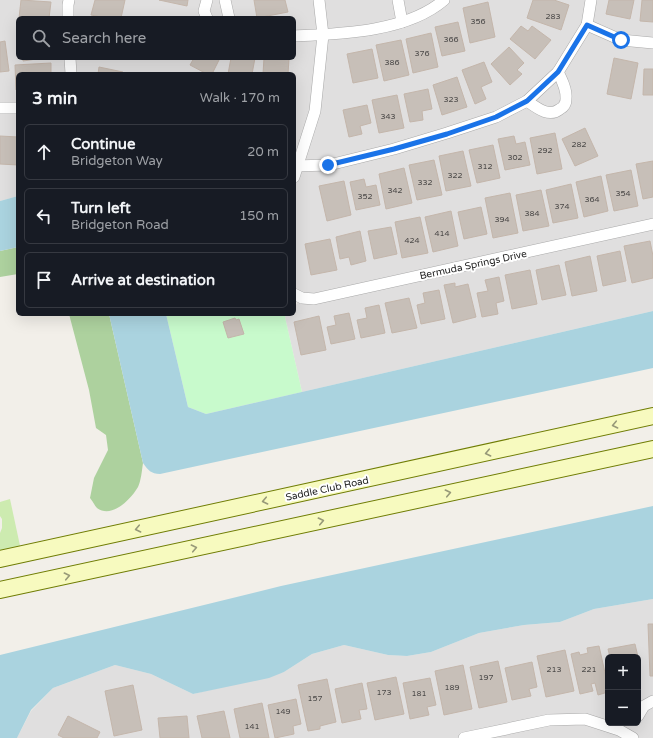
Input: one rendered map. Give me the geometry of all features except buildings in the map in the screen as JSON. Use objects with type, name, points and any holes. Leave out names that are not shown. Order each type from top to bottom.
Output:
[{"type":"street","points":[[68,16],[69,0]]},
{"type":"street","points":[[206,0],[204,11],[206,16]]},
{"type":"street","points":[[225,0],[229,16]]},
{"type":"street","points":[[318,0],[323,35],[315,111],[296,166],[328,165],[394,149],[447,134],[496,117],[527,101],[558,72],[587,25],[590,0]]},
{"type":"street","points":[[398,0],[402,22]]},
{"type":"street","points":[[296,36],[364,31],[402,22],[425,12],[444,0]]},
{"type":"street","points":[[587,25],[621,40],[653,43]]},
{"type":"street","points":[[70,60],[71,72]]},
{"type":"street","points":[[527,101],[544,112],[556,112],[564,106],[566,99],[564,86],[558,72]]},
{"type":"street","points":[[0,108],[16,108]]},
{"type":"street","name":"Bermuda Springs Drive","points":[[296,295],[302,298],[314,298],[653,224]]},
{"type":"street","name":"Saddle Club Road","points":[[0,559],[653,416]]},
{"type":"street","points":[[0,590],[653,449]]},
{"type":"street","points":[[641,711],[644,706],[653,701]]},
{"type":"street","points":[[464,738],[549,720],[585,719],[619,730],[631,737],[634,726]]},
{"type":"shaded area","points":[[0,0],[653,0],[653,311],[302,392],[285,317],[296,316],[296,305],[302,298],[296,295],[296,72],[16,72],[16,197],[0,201]]},
{"type":"shaded area","points":[[653,599],[653,738],[17,738],[31,711],[53,688],[115,665],[151,674],[193,694],[284,672],[312,654],[344,645],[388,655],[407,656],[431,652],[479,633],[524,625],[560,622],[594,609]]},
{"type":"green space","points":[[16,247],[16,274],[0,277],[0,251]]},
{"type":"green space","points":[[70,316],[109,316],[143,463],[140,482],[135,492],[126,502],[109,511],[103,511],[97,508],[90,498],[94,478],[108,450],[106,435],[96,428],[89,390]]},
{"type":"green space","points":[[166,316],[286,316],[302,392],[206,414],[188,407]]},
{"type":"green space","points":[[10,499],[22,555],[0,559],[0,533],[2,528],[2,519],[0,516],[0,502]]},
{"type":"water","points":[[16,197],[16,247],[0,251],[0,201]]},
{"type":"water","points":[[653,311],[653,368],[160,474],[150,471],[143,463],[109,316],[166,316],[188,407],[206,414]]},
{"type":"water","points":[[653,506],[653,599],[594,609],[560,622],[524,625],[479,633],[431,652],[407,656],[388,655],[344,645],[312,654],[284,672],[269,678],[193,694],[151,674],[115,665],[53,688],[31,710],[17,738],[0,738],[0,655],[281,586]]},
{"type":"route","points":[[328,165],[447,134],[496,117],[527,101],[558,72],[587,25],[621,40]]}]
